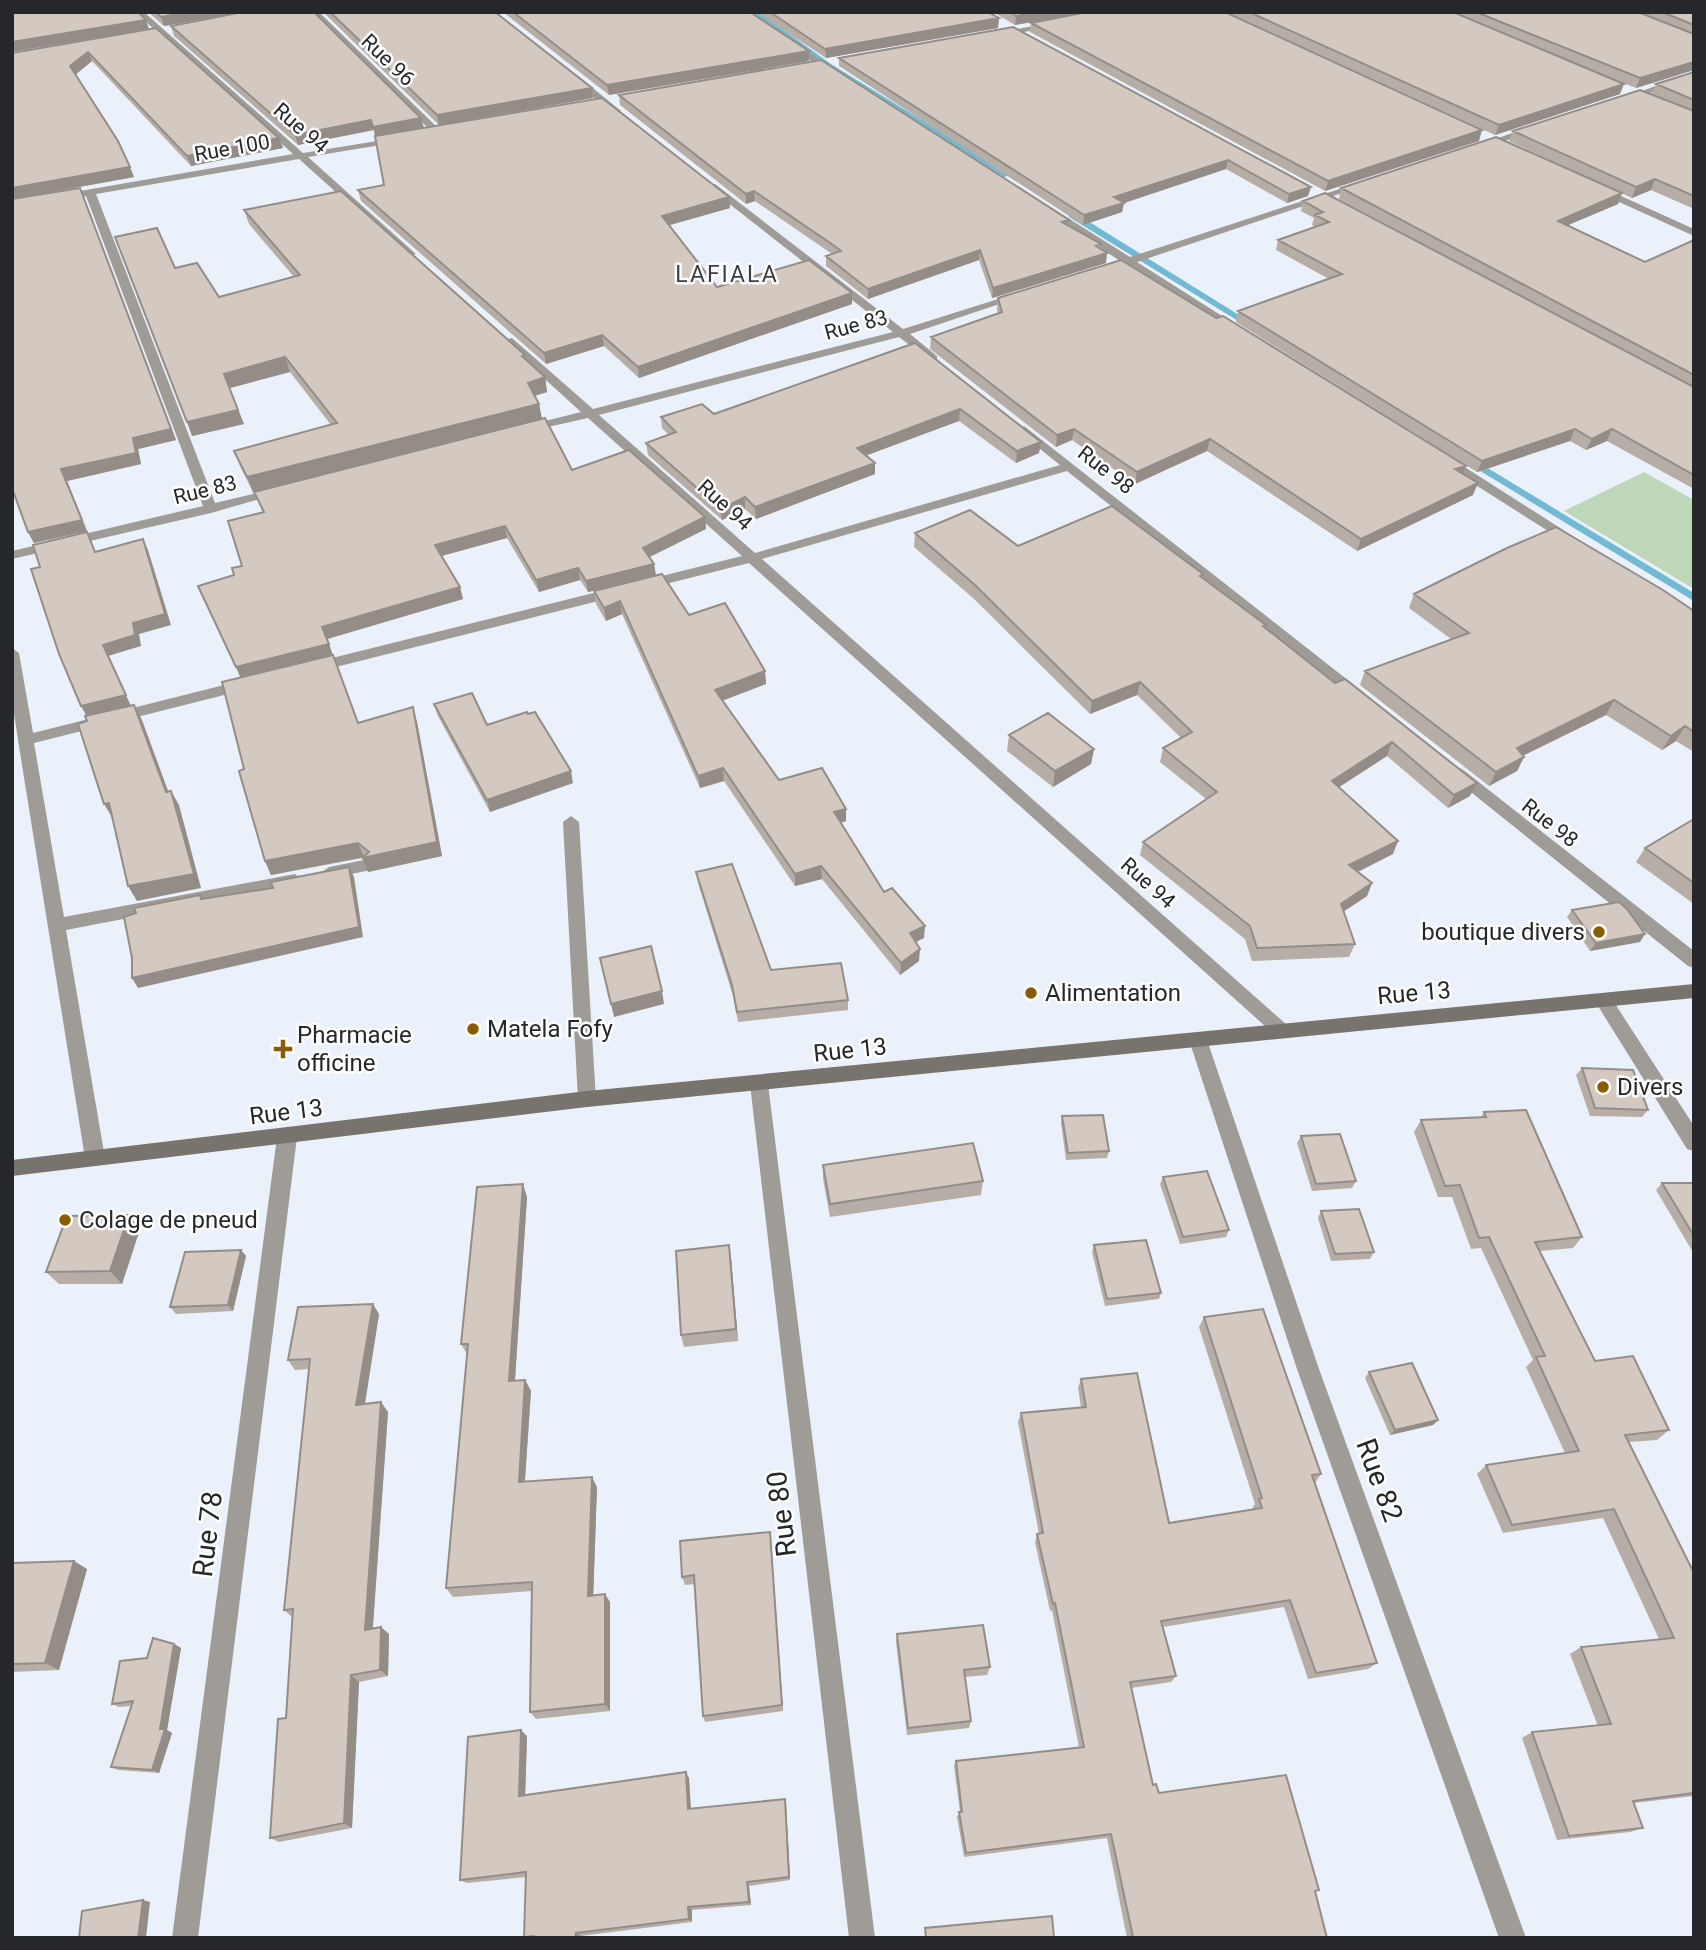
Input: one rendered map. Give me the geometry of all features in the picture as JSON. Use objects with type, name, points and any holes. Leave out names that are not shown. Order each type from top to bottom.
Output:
[{"type":"street","name":"Rue 94","points":[[139,12],[425,266]]},
{"type":"street","name":"Rue 96","points":[[314,12],[437,132]]},
{"type":"street","points":[[990,35],[1067,22]]},
{"type":"street","points":[[1003,25],[1027,37]]},
{"type":"street","points":[[778,35],[846,80]]},
{"type":"street","points":[[809,68],[836,63]]},
{"type":"street","points":[[565,70],[628,120]]},
{"type":"street","points":[[1617,101],[1694,75]]},
{"type":"street","points":[[1624,89],[1648,99]]},
{"type":"street","points":[[1468,150],[1544,125]]},
{"type":"street","points":[[424,135],[450,130]]},
{"type":"street","points":[[1482,136],[1507,147]]},
{"type":"street","name":"Rue 100","points":[[51,198],[410,137]]},
{"type":"street","points":[[705,180],[944,366]]},
{"type":"street","points":[[1088,275],[1376,181]]},
{"type":"street","points":[[1594,187],[1694,233]]},
{"type":"street","points":[[1312,191],[1336,204]]},
{"type":"street","points":[[90,192],[211,509]]},
{"type":"street","points":[[1034,202],[1246,336]]},
{"type":"street","name":"Rue 83","points":[[509,434],[901,333],[1035,291]]},
{"type":"street","name":"Rue 94","points":[[497,330],[1281,1030]]},
{"type":"street","name":"Rue 98","points":[[1017,424],[1366,701]]},
{"type":"street","points":[[1435,454],[1588,550]]},
{"type":"street","points":[[292,673],[752,558],[1070,466]]},
{"type":"street","name":"Rue 83","points":[[12,555],[292,489]]},
{"type":"street","points":[[12,653],[95,1158]]},
{"type":"street","points":[[26,740],[252,683]]},
{"type":"street","name":"Rue 98","points":[[1443,762],[1694,961]]},
{"type":"street","points":[[571,822],[587,1100]]},
{"type":"street","points":[[57,925],[364,866]]},
{"type":"street","name":"Rue 13","points":[[12,1168],[587,1100],[1694,991]]},
{"type":"street","points":[[1604,1001],[1694,1143]]},
{"type":"street","name":"Rue 82","points":[[1198,1040],[1308,1369],[1513,1938]]},
{"type":"street","name":"Rue 80","points":[[759,1084],[862,1938]]},
{"type":"street","name":"Rue 78","points":[[185,1938],[287,1137]]},
{"type":"green space","points":[[1644,472],[1694,500],[1694,589],[1564,511]]},
{"type":"building","points":[[12,12],[138,12],[146,20],[12,42]]},
{"type":"building","points":[[156,12],[187,12],[161,17]]},
{"type":"building","points":[[243,12],[314,12],[421,118],[373,127],[371,120],[295,135],[171,26]]},
{"type":"building","points":[[330,12],[495,12],[592,88],[437,115]]},
{"type":"building","points":[[513,12],[750,12],[809,51],[607,85]]},
{"type":"building","points":[[770,12],[988,12],[999,18],[825,49]]},
{"type":"building","points":[[1010,12],[1036,12],[1016,16]]},
{"type":"building","points":[[1087,12],[1225,12],[1482,130],[1328,181],[1031,23]]},
{"type":"building","points":[[1249,12],[1453,12],[1624,84],[1499,125]]},
{"type":"building","points":[[1476,12],[1638,12],[1694,34],[1694,62],[1640,78]]},
{"type":"building","points":[[1662,12],[1694,12],[1694,25]]},
{"type":"building","points":[[1013,27],[1311,187],[1289,194],[1228,160],[1114,197],[1124,203],[1084,215],[839,58]]},
{"type":"building","points":[[156,28],[279,138],[187,156],[88,52],[70,66],[118,141],[130,167],[12,188],[12,53]]},
{"type":"building","points":[[821,60],[1069,220],[1062,222],[1101,244],[1096,246],[1107,253],[993,288],[980,250],[868,289],[826,256],[841,251],[836,247],[754,191],[746,194],[619,95]]},
{"type":"building","points":[[1694,72],[1694,100],[1656,84]]},
{"type":"building","points":[[1640,90],[1694,111],[1694,196],[1655,179],[1636,187],[1513,131]]},
{"type":"building","points":[[602,98],[729,197],[662,216],[717,287],[809,260],[852,293],[638,367],[602,335],[544,353],[358,190],[384,185],[375,136]]},
{"type":"building","points":[[1496,137],[1622,193],[1558,221],[1645,262],[1694,240],[1694,375],[1341,188]]},
{"type":"building","points":[[80,188],[171,429],[133,438],[136,453],[61,469],[82,520],[28,532],[12,488],[12,199]]},
{"type":"building","points":[[341,191],[525,355],[522,356],[545,377],[528,383],[539,404],[247,477],[234,451],[337,423],[285,357],[224,374],[238,410],[187,422],[115,237],[157,228],[175,268],[197,263],[219,297],[300,275],[244,210]]},
{"type":"building","points":[[1325,193],[1694,387],[1694,475],[1612,429],[1592,439],[1575,429],[1482,461],[1238,311],[1342,274],[1278,240],[1329,222],[1315,215],[1323,212],[1303,201]]},
{"type":"building","points":[[1121,260],[1216,318],[1223,316],[1466,466],[1455,469],[1478,483],[1361,539],[1210,439],[1137,472],[1074,429],[1057,435],[931,337],[1002,312],[998,298]]},
{"type":"building","points":[[915,343],[1041,442],[1017,451],[960,409],[857,448],[875,463],[755,507],[745,497],[721,509],[646,443],[676,432],[661,417],[702,404],[714,414]]},
{"type":"building","points":[[545,418],[572,470],[629,450],[705,517],[643,548],[654,564],[586,581],[578,568],[536,580],[505,526],[435,545],[460,587],[322,627],[329,644],[236,667],[198,586],[234,575],[232,568],[242,566],[228,521],[264,512],[254,492]]},
{"type":"building","points":[[1112,506],[1203,574],[1200,576],[1266,625],[1263,626],[1335,683],[1345,679],[1477,783],[1454,795],[1392,742],[1332,781],[1398,841],[1349,865],[1372,883],[1341,904],[1355,944],[1257,948],[1250,926],[1143,842],[1217,792],[1163,748],[1192,732],[1140,682],[1092,701],[975,585],[915,533],[970,510],[1018,546]]},
{"type":"building","points":[[1556,527],[1694,611],[1694,732],[1685,726],[1671,736],[1614,700],[1517,748],[1524,757],[1496,772],[1365,671],[1469,633],[1414,594]]},
{"type":"building","points":[[87,532],[95,552],[143,539],[165,614],[133,623],[135,635],[103,645],[126,695],[81,706],[59,654],[31,569],[40,567],[33,545]]},
{"type":"building","points":[[662,574],[689,615],[725,603],[765,671],[715,690],[779,780],[822,768],[846,809],[834,812],[884,892],[892,888],[925,926],[910,933],[920,949],[901,963],[821,866],[795,874],[723,768],[698,776],[620,601],[604,608],[594,591]]},
{"type":"building","points":[[333,655],[358,723],[413,707],[437,842],[362,858],[369,852],[358,843],[265,861],[239,771],[244,769],[222,682]]},
{"type":"building","points":[[472,693],[487,725],[535,712],[571,771],[487,800],[434,704]]},
{"type":"building","points":[[134,705],[166,792],[171,791],[194,874],[128,886],[109,803],[104,804],[78,724],[87,721],[85,716]]},
{"type":"building","points":[[1048,713],[1094,749],[1055,771],[1009,735]]},
{"type":"building","points":[[1694,819],[1694,883],[1645,848]]},
{"type":"building","points":[[732,864],[771,970],[841,963],[848,1000],[737,1012],[732,985],[696,872]]},
{"type":"building","points":[[349,867],[359,927],[132,978],[132,958],[124,917],[136,913],[134,908],[200,895],[201,899],[273,888],[271,882]]},
{"type":"building","points":[[1619,902],[1645,934],[1596,943],[1572,910]]},
{"type":"building","points":[[651,946],[662,991],[611,1004],[600,958]]},
{"type":"building","points":[[1582,1068],[1633,1070],[1648,1110],[1595,1108]]},
{"type":"building","points":[[1526,1110],[1582,1237],[1535,1242],[1595,1361],[1633,1356],[1669,1430],[1625,1435],[1694,1573],[1694,1793],[1633,1801],[1643,1828],[1569,1836],[1532,1732],[1611,1724],[1581,1647],[1674,1638],[1614,1509],[1512,1525],[1486,1465],[1579,1451],[1536,1357],[1545,1356],[1489,1237],[1479,1238],[1460,1185],[1445,1186],[1421,1120],[1486,1117],[1484,1112]]},
{"type":"building","points":[[1103,1115],[1109,1151],[1068,1153],[1062,1116]]},
{"type":"building","points":[[1340,1134],[1356,1181],[1316,1184],[1301,1136]]},
{"type":"building","points":[[973,1143],[983,1181],[830,1204],[823,1165]]},
{"type":"building","points":[[1207,1171],[1229,1230],[1183,1237],[1163,1177]]},
{"type":"building","points":[[1662,1183],[1694,1183],[1694,1236]]},
{"type":"building","points":[[523,1184],[509,1381],[525,1380],[519,1482],[592,1477],[588,1596],[605,1594],[605,1704],[530,1712],[532,1582],[446,1588],[468,1344],[461,1344],[477,1187]]},
{"type":"building","points":[[1359,1209],[1374,1252],[1335,1254],[1321,1211]]},
{"type":"building","points":[[129,1215],[110,1271],[46,1272],[67,1216]]},
{"type":"building","points":[[1146,1240],[1161,1293],[1107,1299],[1094,1245]]},
{"type":"building","points":[[729,1245],[736,1329],[681,1335],[676,1251]]},
{"type":"building","points":[[241,1250],[228,1305],[170,1307],[185,1252]]},
{"type":"building","points":[[373,1304],[356,1405],[381,1402],[365,1630],[381,1627],[380,1670],[351,1675],[344,1823],[270,1838],[278,1719],[286,1718],[293,1609],[284,1610],[310,1359],[288,1360],[298,1307]]},
{"type":"building","points":[[1263,1309],[1321,1474],[1312,1475],[1377,1663],[1316,1673],[1290,1600],[1161,1621],[1176,1676],[1130,1682],[1153,1785],[1156,1784],[1159,1793],[1286,1775],[1319,1890],[1315,1891],[1327,1938],[1126,1938],[1133,1937],[1111,1834],[966,1853],[959,1812],[962,1812],[956,1761],[1084,1747],[1055,1603],[1053,1604],[1037,1534],[1043,1533],[1021,1413],[1086,1407],[1081,1379],[1137,1373],[1169,1523],[1262,1508],[1259,1499],[1262,1498],[1204,1317]]},
{"type":"building","points":[[1412,1363],[1438,1420],[1395,1430],[1369,1372]]},
{"type":"building","points":[[770,1532],[782,1705],[703,1716],[694,1575],[682,1577],[680,1541]]},
{"type":"building","points":[[74,1561],[45,1663],[12,1664],[12,1563]]},
{"type":"building","points":[[983,1625],[990,1667],[964,1670],[971,1721],[908,1728],[897,1634]]},
{"type":"building","points":[[153,1638],[174,1644],[160,1729],[165,1729],[152,1770],[111,1767],[133,1701],[112,1704],[120,1661],[147,1658]]},
{"type":"building","points":[[521,1730],[519,1796],[686,1772],[688,1809],[785,1799],[789,1877],[747,1882],[749,1902],[688,1907],[689,1919],[576,1933],[575,1938],[524,1937],[526,1872],[460,1880],[468,1737]]},
{"type":"building","points":[[143,1900],[138,1938],[79,1938],[82,1911]]},
{"type":"building","points":[[1052,1916],[1054,1938],[926,1938],[925,1928]]},
{"type":"waterway","points":[[754,12],[829,65],[1007,175]]},
{"type":"waterway","points":[[1072,215],[1251,325]]},
{"type":"waterway","points":[[1471,461],[1694,598]]},
{"type":"place","name":"boutique divers","points":[[1599,932]]},
{"type":"place","name":"Alimentation","points":[[1031,993]]},
{"type":"place","name":"Matela Fofy","points":[[473,1029]]},
{"type":"place","name":"Pharmacie officine","points":[[283,1049]]},
{"type":"place","name":"Divers","points":[[1603,1087]]},
{"type":"place","name":"Colage de pneud","points":[[65,1220]]},
{"type":"district","name":"LAFIALA","points":[[727,274]]}]
